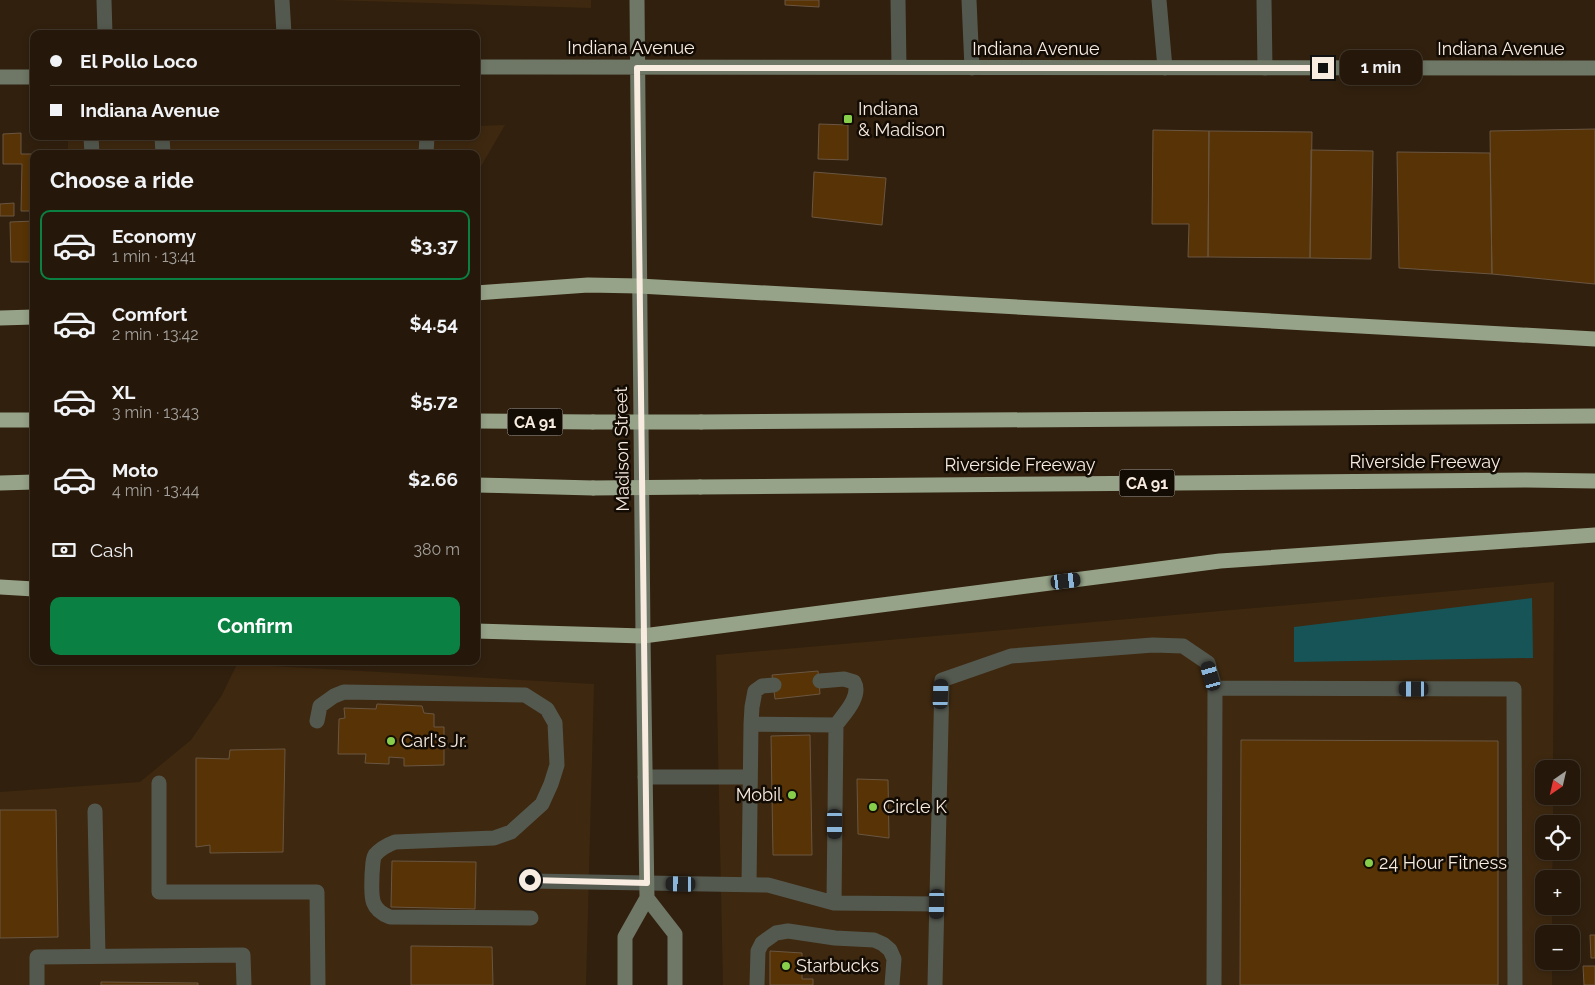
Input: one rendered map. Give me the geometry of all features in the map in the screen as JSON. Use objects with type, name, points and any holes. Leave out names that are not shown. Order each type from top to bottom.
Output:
[{"type":"highway","points":[[480,293],[588,286],[640,286],[1595,339]]},
{"type":"highway","points":[[0,318],[30,317]]},
{"type":"highway","name":"CA 91","points":[[480,422],[1595,416]]},
{"type":"highway","points":[[0,420],[30,420]]},
{"type":"highway","name":"Riverside Freeway","points":[[480,485],[593,488],[1506,480],[1595,481]]},
{"type":"highway","points":[[0,482],[30,482]]},
{"type":"highway","points":[[480,631],[643,636],[1220,561],[1595,535]]},
{"type":"highway","points":[[0,587],[30,589]]},
{"type":"main road","name":"Madison Street","points":[[637,0],[647,890]]},
{"type":"main road","name":"Indiana Avenue","points":[[480,67],[1595,68]]},
{"type":"main road","points":[[0,77],[30,77]]},
{"type":"main road","points":[[625,985],[625,937],[647,890]]},
{"type":"main road","points":[[647,890],[675,934],[675,985]]},
{"type":"lane","points":[[104,0],[105,30]]},
{"type":"lane","points":[[282,0],[284,30]]},
{"type":"lane","points":[[898,0],[899,67]]},
{"type":"lane","points":[[969,0],[972,68]]},
{"type":"lane","points":[[1159,0],[1165,68]]},
{"type":"lane","points":[[1264,0],[1265,68]]},
{"type":"lane","points":[[935,985],[942,680],[1010,656],[1153,646],[1183,646],[1208,663],[1215,688],[1214,985]]},
{"type":"lane","points":[[820,681],[844,679],[854,682],[857,686],[854,698],[836,725],[834,903]]},
{"type":"lane","points":[[749,885],[752,706],[755,691],[762,686],[774,685]]},
{"type":"lane","points":[[1215,688],[1514,689],[1515,985]]},
{"type":"lane","points":[[317,721],[320,706],[334,696],[344,692],[525,695],[548,709],[555,723],[557,765],[542,804],[511,832],[494,838],[395,842],[383,847],[374,857],[372,900],[376,909],[390,917],[531,918]]},
{"type":"lane","points":[[751,724],[836,725]]},
{"type":"lane","points":[[645,777],[750,777]]},
{"type":"lane","points":[[158,783],[159,892],[317,892],[318,985]]},
{"type":"lane","points":[[95,811],[98,956]]},
{"type":"lane","points":[[530,880],[647,890],[768,885],[834,903],[937,904]]},
{"type":"lane","points":[[757,985],[758,951],[762,943],[776,933],[788,931],[835,938],[874,940],[882,944],[890,950],[894,959],[892,985]]},
{"type":"lane","points":[[37,985],[37,957],[244,955],[244,985]]},
{"type":"shaded area","points":[[329,0],[591,0],[591,8]]},
{"type":"shaded area","points":[[505,125],[480,168],[480,150],[68,150],[68,140],[480,140],[480,126]]},
{"type":"shaded area","points":[[1554,582],[1553,760],[1535,760],[1535,805],[1553,805],[1553,815],[1535,815],[1535,860],[1553,860],[1552,870],[1535,870],[1535,915],[1552,915],[1552,925],[1535,925],[1535,970],[1552,970],[1552,985],[723,985],[716,655]]},
{"type":"shaded area","points":[[237,665],[594,684],[586,985],[0,985],[0,792],[140,782],[191,740],[222,695]]},
{"type":"water","points":[[1532,598],[1533,658],[1294,662],[1294,627]]},
{"type":"building","points":[[785,0],[819,0],[819,7],[785,5]]},
{"type":"building","points":[[819,124],[848,125],[848,160],[818,159]]},
{"type":"building","points":[[1595,129],[1595,284],[1492,274],[1490,131]]},
{"type":"building","points":[[1153,130],[1209,131],[1208,257],[1188,257],[1189,224],[1152,224]]},
{"type":"building","points":[[1209,131],[1312,132],[1310,258],[1208,257]]},
{"type":"building","points":[[21,133],[21,154],[30,154],[30,211],[21,211],[22,164],[3,164],[3,134]]},
{"type":"building","points":[[1311,150],[1373,151],[1371,259],[1310,258]]},
{"type":"building","points":[[1397,152],[1490,153],[1492,274],[1399,268]]},
{"type":"building","points":[[814,172],[886,178],[882,225],[812,217]]},
{"type":"building","points":[[14,203],[14,216],[0,216],[0,204]]},
{"type":"building","points":[[30,221],[30,262],[11,262],[10,222]]},
{"type":"building","points":[[818,671],[820,694],[775,699],[772,675]]},
{"type":"building","name":"Carl's Jr.","points":[[377,704],[422,706],[424,713],[434,714],[434,727],[444,727],[444,765],[404,766],[404,758],[389,757],[389,764],[365,763],[366,754],[338,754],[339,719],[345,718],[344,708],[376,709]]},
{"type":"building","name":"Mobil","points":[[810,735],[812,855],[773,855],[771,736]]},
{"type":"building","name":"24 Hour Fitness","points":[[1241,740],[1498,741],[1498,985],[1240,985]]},
{"type":"building","points":[[285,749],[283,852],[210,853],[210,845],[196,847],[196,758],[229,759],[230,750]]},
{"type":"building","name":"Circle K","points":[[857,779],[888,780],[889,838],[858,834]]},
{"type":"building","points":[[0,810],[56,810],[58,937],[0,938]]},
{"type":"building","points":[[392,861],[476,862],[475,909],[391,907]]},
{"type":"building","points":[[1590,935],[1595,935],[1595,958],[1591,958]]},
{"type":"building","points":[[411,946],[492,947],[493,985],[411,985]]},
{"type":"building","name":"Starbucks","points":[[770,951],[802,953],[802,979],[813,979],[813,985],[770,985]]},
{"type":"building","points":[[1583,966],[1595,966],[1595,985],[1584,985]]},
{"type":"building","points":[[101,982],[198,983],[198,985],[101,985]]},
{"type":"place","name":"Indiana & Madison","points":[[848,119]]},
{"type":"place","name":"Carl's Jr.","points":[[391,741]]},
{"type":"place","name":"Mobil","points":[[792,795]]},
{"type":"place","name":"Circle K","points":[[873,807]]},
{"type":"place","name":"24 Hour Fitness","points":[[1369,863]]},
{"type":"place","name":"Starbucks","points":[[786,966]]},
{"type":"route","points":[[530,880],[647,883],[637,68],[1323,68]]}]
